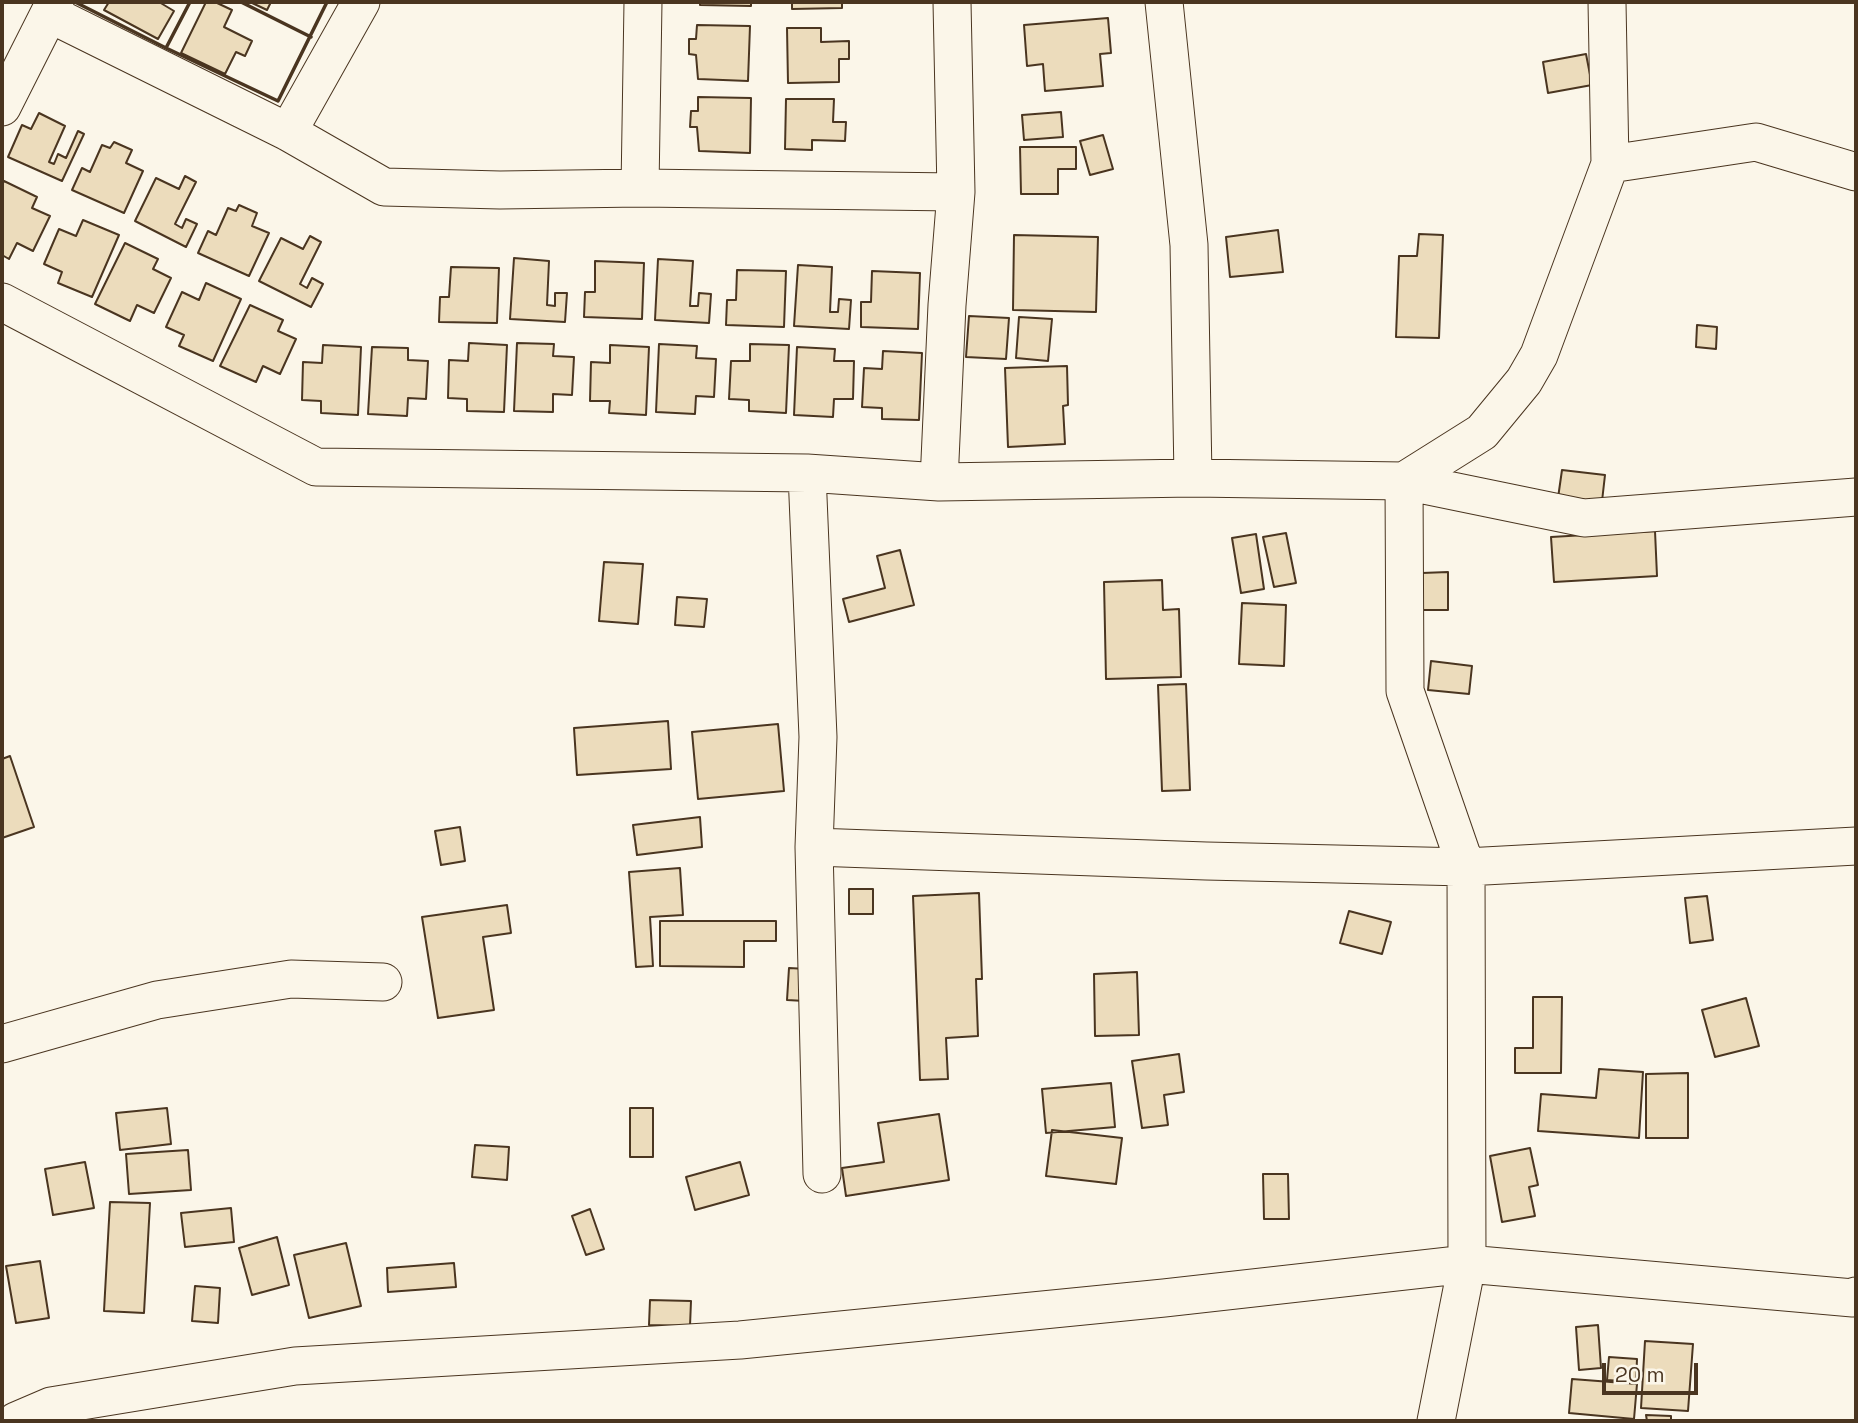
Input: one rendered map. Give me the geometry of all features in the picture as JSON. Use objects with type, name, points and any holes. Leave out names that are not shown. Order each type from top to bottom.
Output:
[{"type":"street","points":[[288,132],[361,2]]},
{"type":"street","points":[[640,188],[643,2]]},
{"type":"street","points":[[939,482],[947,305],[956,192],[952,2]]},
{"type":"street","points":[[1164,2],[1189,245],[1192,478]]},
{"type":"street","points":[[1404,481],[1482,432],[1524,381],[1539,355],[1610,164],[1607,2]]},
{"type":"street","points":[[2,107],[52,8],[288,132],[384,187],[956,192]]},
{"type":"street","points":[[1610,164],[1756,142],[1856,172]]},
{"type":"street","points":[[2,302],[316,467],[807,472],[939,482],[1192,478],[1404,481],[1584,519],[1856,497]]},
{"type":"street","points":[[807,472],[818,737],[814,847],[822,1174]]},
{"type":"street","points":[[1404,481],[1405,691],[1466,867],[1468,1264],[1436,1421]]},
{"type":"street","points":[[814,847],[1466,867],[1856,846]]},
{"type":"street","points":[[2,1044],[157,1000],[291,979],[383,982]]},
{"type":"street","points":[[16,1421],[295,1366],[740,1340],[1164,1298],[1468,1264],[1856,1296]]},
{"type":"building","points":[[109,2],[159,2],[174,11],[158,39],[104,10]]},
{"type":"building","points":[[206,2],[215,2],[232,10],[224,27],[252,41],[245,56],[236,52],[225,74],[181,53]]},
{"type":"building","points":[[250,2],[271,2],[267,10]]},
{"type":"building","points":[[700,2],[751,2],[751,6],[700,5]]},
{"type":"building","points":[[792,2],[842,2],[842,8],[792,9]]},
{"type":"building","points":[[1108,18],[1111,53],[1100,54],[1103,86],[1045,91],[1043,64],[1027,66],[1024,25]]},
{"type":"building","points":[[697,25],[750,26],[748,81],[698,79],[696,55],[689,54],[689,39],[696,39]]},
{"type":"building","points":[[787,28],[821,28],[821,42],[849,41],[849,59],[839,59],[839,82],[788,83]]},
{"type":"building","points":[[1586,54],[1592,85],[1548,93],[1543,62]]},
{"type":"building","points":[[698,97],[751,98],[750,153],[699,151],[697,127],[690,127],[691,111],[698,111]]},
{"type":"building","points":[[786,99],[834,99],[833,122],[846,122],[845,141],[812,140],[812,150],[785,149]]},
{"type":"building","points":[[1061,112],[1063,137],[1024,140],[1022,115]]},
{"type":"building","points":[[39,113],[65,126],[49,162],[54,164],[58,154],[66,158],[78,131],[84,134],[62,181],[8,157],[22,125],[31,129]]},
{"type":"building","points":[[1103,135],[1113,169],[1090,175],[1080,141]]},
{"type":"building","points":[[114,142],[132,150],[126,163],[143,171],[124,213],[72,190],[82,168],[90,172],[102,145],[110,148]]},
{"type":"building","points":[[1020,147],[1076,147],[1076,169],[1058,169],[1058,194],[1021,194]]},
{"type":"building","points":[[185,176],[196,182],[175,224],[182,228],[186,219],[197,224],[186,247],[135,221],[156,178],[179,189]]},
{"type":"building","points":[[4,181],[37,197],[32,208],[50,216],[33,251],[17,243],[9,259],[2,255]]},
{"type":"building","points":[[239,205],[257,213],[252,226],[269,233],[249,276],[198,253],[208,231],[216,235],[228,208],[236,211]]},
{"type":"building","points":[[83,220],[119,235],[92,297],[58,283],[62,272],[44,264],[59,229],[76,236]]},
{"type":"building","points":[[1278,230],[1283,272],[1230,277],[1226,237]]},
{"type":"building","points":[[1419,234],[1443,235],[1439,338],[1396,337],[1399,256],[1417,256]]},
{"type":"building","points":[[1014,235],[1098,237],[1096,312],[1013,310]]},
{"type":"building","points":[[310,236],[321,242],[300,284],[307,288],[312,278],[323,284],[311,307],[259,281],[281,238],[303,249]]},
{"type":"building","points":[[125,243],[158,259],[153,269],[171,278],[154,313],[137,305],[130,321],[95,304]]},
{"type":"building","points":[[514,258],[549,261],[547,305],[555,306],[555,293],[567,293],[565,322],[510,319]]},
{"type":"building","points":[[658,259],[693,261],[690,306],[698,306],[699,293],[711,294],[709,323],[655,320]]},
{"type":"building","points":[[595,261],[644,263],[642,319],[584,317],[585,292],[595,292]]},
{"type":"building","points":[[798,265],[832,267],[830,312],[838,312],[839,299],[851,300],[849,329],[794,326]]},
{"type":"building","points":[[451,267],[499,268],[497,323],[439,322],[440,297],[449,297]]},
{"type":"building","points":[[737,270],[786,271],[784,327],[726,325],[727,300],[736,300]]},
{"type":"building","points":[[872,271],[920,273],[918,329],[861,327],[861,302],[871,302]]},
{"type":"building","points":[[206,283],[241,299],[213,361],[179,346],[184,335],[166,327],[182,292],[199,300]]},
{"type":"building","points":[[250,305],[283,320],[278,331],[296,339],[280,374],[263,366],[256,382],[220,366]]},
{"type":"building","points":[[969,316],[1009,318],[1006,359],[966,357]]},
{"type":"building","points":[[1019,317],[1052,319],[1048,361],[1016,358]]},
{"type":"building","points":[[1697,325],[1717,327],[1716,349],[1696,347]]},
{"type":"building","points":[[469,343],[507,345],[504,412],[467,411],[467,399],[448,398],[449,360],[468,361]]},
{"type":"building","points":[[517,343],[554,344],[553,356],[574,357],[572,395],[553,394],[553,412],[514,411]]},
{"type":"building","points":[[659,344],[697,346],[696,358],[716,359],[714,397],[696,396],[695,414],[656,412]]},
{"type":"building","points":[[750,344],[789,345],[786,413],[749,411],[749,400],[729,399],[731,361],[750,361]]},
{"type":"building","points":[[323,345],[361,347],[358,415],[321,413],[321,401],[302,400],[303,362],[322,363]]},
{"type":"building","points":[[610,345],[649,347],[646,415],[609,413],[610,401],[590,401],[591,362],[610,363]]},
{"type":"building","points":[[372,347],[408,348],[408,360],[428,361],[426,399],[408,398],[407,416],[368,414]]},
{"type":"building","points":[[797,347],[835,349],[834,361],[854,361],[853,399],[834,399],[833,417],[794,415]]},
{"type":"building","points":[[883,351],[922,353],[919,420],[882,419],[882,408],[862,407],[864,368],[882,369]]},
{"type":"building","points":[[1067,366],[1068,405],[1063,406],[1065,444],[1008,447],[1005,368]]},
{"type":"building","points":[[1562,470],[1605,475],[1601,510],[1557,505]]},
{"type":"building","points":[[1655,531],[1657,576],[1554,582],[1551,537]]},
{"type":"building","points":[[1286,533],[1296,583],[1274,587],[1263,537]]},
{"type":"building","points":[[1256,534],[1264,589],[1241,593],[1232,538]]},
{"type":"building","points":[[900,550],[914,605],[849,622],[843,599],[885,588],[877,556]]},
{"type":"building","points":[[604,562],[643,564],[638,624],[599,621]]},
{"type":"building","points":[[1448,572],[1448,610],[1423,610],[1422,573]]},
{"type":"building","points":[[1162,580],[1163,610],[1179,609],[1181,677],[1106,679],[1104,582]]},
{"type":"building","points":[[677,597],[707,599],[704,627],[675,625]]},
{"type":"building","points":[[1242,603],[1286,605],[1284,666],[1239,664]]},
{"type":"building","points":[[1431,661],[1472,666],[1469,694],[1428,690]]},
{"type":"building","points":[[1186,684],[1190,790],[1162,791],[1158,685]]},
{"type":"building","points":[[668,721],[671,769],[577,775],[574,728]]},
{"type":"building","points":[[778,724],[784,791],[698,799],[692,732]]},
{"type":"building","points":[[10,756],[34,827],[2,838],[2,759]]},
{"type":"building","points":[[700,817],[702,847],[637,855],[633,825]]},
{"type":"building","points":[[460,827],[465,861],[441,865],[435,831]]},
{"type":"building","points":[[680,868],[683,915],[650,917],[653,966],[636,967],[629,872]]},
{"type":"building","points":[[849,889],[873,889],[873,914],[849,914]]},
{"type":"building","points":[[979,893],[982,979],[976,979],[978,1036],[946,1038],[948,1079],[920,1080],[913,896]]},
{"type":"building","points":[[1707,896],[1713,940],[1690,943],[1685,898]]},
{"type":"building","points":[[507,905],[511,933],[483,937],[494,1010],[438,1018],[422,917]]},
{"type":"building","points":[[1349,911],[1391,922],[1382,954],[1340,943]]},
{"type":"building","points":[[660,921],[776,921],[776,941],[744,941],[744,967],[660,966]]},
{"type":"building","points":[[789,968],[807,969],[805,1001],[787,1000]]},
{"type":"building","points":[[1137,972],[1139,1035],[1095,1036],[1094,974]]},
{"type":"building","points":[[1533,997],[1562,997],[1561,1073],[1515,1073],[1515,1048],[1533,1048]]},
{"type":"building","points":[[1746,998],[1759,1046],[1715,1057],[1702,1010]]},
{"type":"building","points":[[1179,1054],[1184,1092],[1164,1095],[1168,1125],[1142,1128],[1132,1061]]},
{"type":"building","points":[[1599,1069],[1643,1072],[1639,1138],[1538,1131],[1541,1094],[1596,1098]]},
{"type":"building","points":[[1688,1073],[1688,1138],[1646,1138],[1646,1074]]},
{"type":"building","points":[[1111,1083],[1115,1127],[1046,1133],[1042,1089]]},
{"type":"building","points":[[167,1108],[171,1144],[120,1150],[116,1113]]},
{"type":"building","points":[[630,1108],[653,1108],[653,1157],[630,1157]]},
{"type":"building","points":[[939,1114],[949,1180],[846,1196],[842,1168],[884,1162],[878,1123]]},
{"type":"building","points":[[1052,1130],[1122,1138],[1116,1184],[1046,1176]]},
{"type":"building","points":[[475,1145],[509,1147],[507,1180],[472,1177]]},
{"type":"building","points":[[1530,1148],[1538,1185],[1529,1187],[1535,1216],[1502,1222],[1490,1156]]},
{"type":"building","points":[[188,1150],[191,1190],[129,1194],[126,1154]]},
{"type":"building","points":[[85,1162],[94,1208],[53,1215],[45,1169]]},
{"type":"building","points":[[740,1162],[749,1195],[695,1210],[686,1177]]},
{"type":"building","points":[[1263,1174],[1288,1174],[1289,1219],[1264,1219]]},
{"type":"building","points":[[110,1202],[150,1203],[144,1313],[104,1311]]},
{"type":"building","points":[[231,1208],[234,1242],[185,1247],[181,1213]]},
{"type":"building","points":[[590,1209],[604,1249],[586,1255],[572,1216]]},
{"type":"building","points":[[277,1237],[289,1285],[252,1295],[239,1248]]},
{"type":"building","points":[[346,1243],[361,1306],[309,1318],[294,1255]]},
{"type":"building","points":[[40,1261],[49,1318],[16,1323],[6,1266]]},
{"type":"building","points":[[454,1263],[456,1287],[388,1292],[387,1268]]},
{"type":"building","points":[[195,1286],[220,1288],[218,1323],[192,1321]]},
{"type":"building","points":[[650,1300],[691,1301],[690,1326],[649,1325]]},
{"type":"building","points":[[1598,1325],[1601,1368],[1579,1370],[1576,1327]]},
{"type":"building","points":[[1645,1341],[1693,1344],[1688,1411],[1641,1408]]},
{"type":"building","points":[[1609,1357],[1637,1359],[1636,1382],[1607,1380]]},
{"type":"building","points":[[1572,1379],[1637,1384],[1634,1419],[1569,1413]]},
{"type":"building","points":[[1646,1415],[1671,1416],[1671,1421],[1647,1421]]},
{"type":"wall","points":[[75,2],[166,48],[167,46]]},
{"type":"wall","points":[[190,2],[166,48],[278,101],[327,2]]},
{"type":"wall","points":[[241,2],[311,37]]}]
